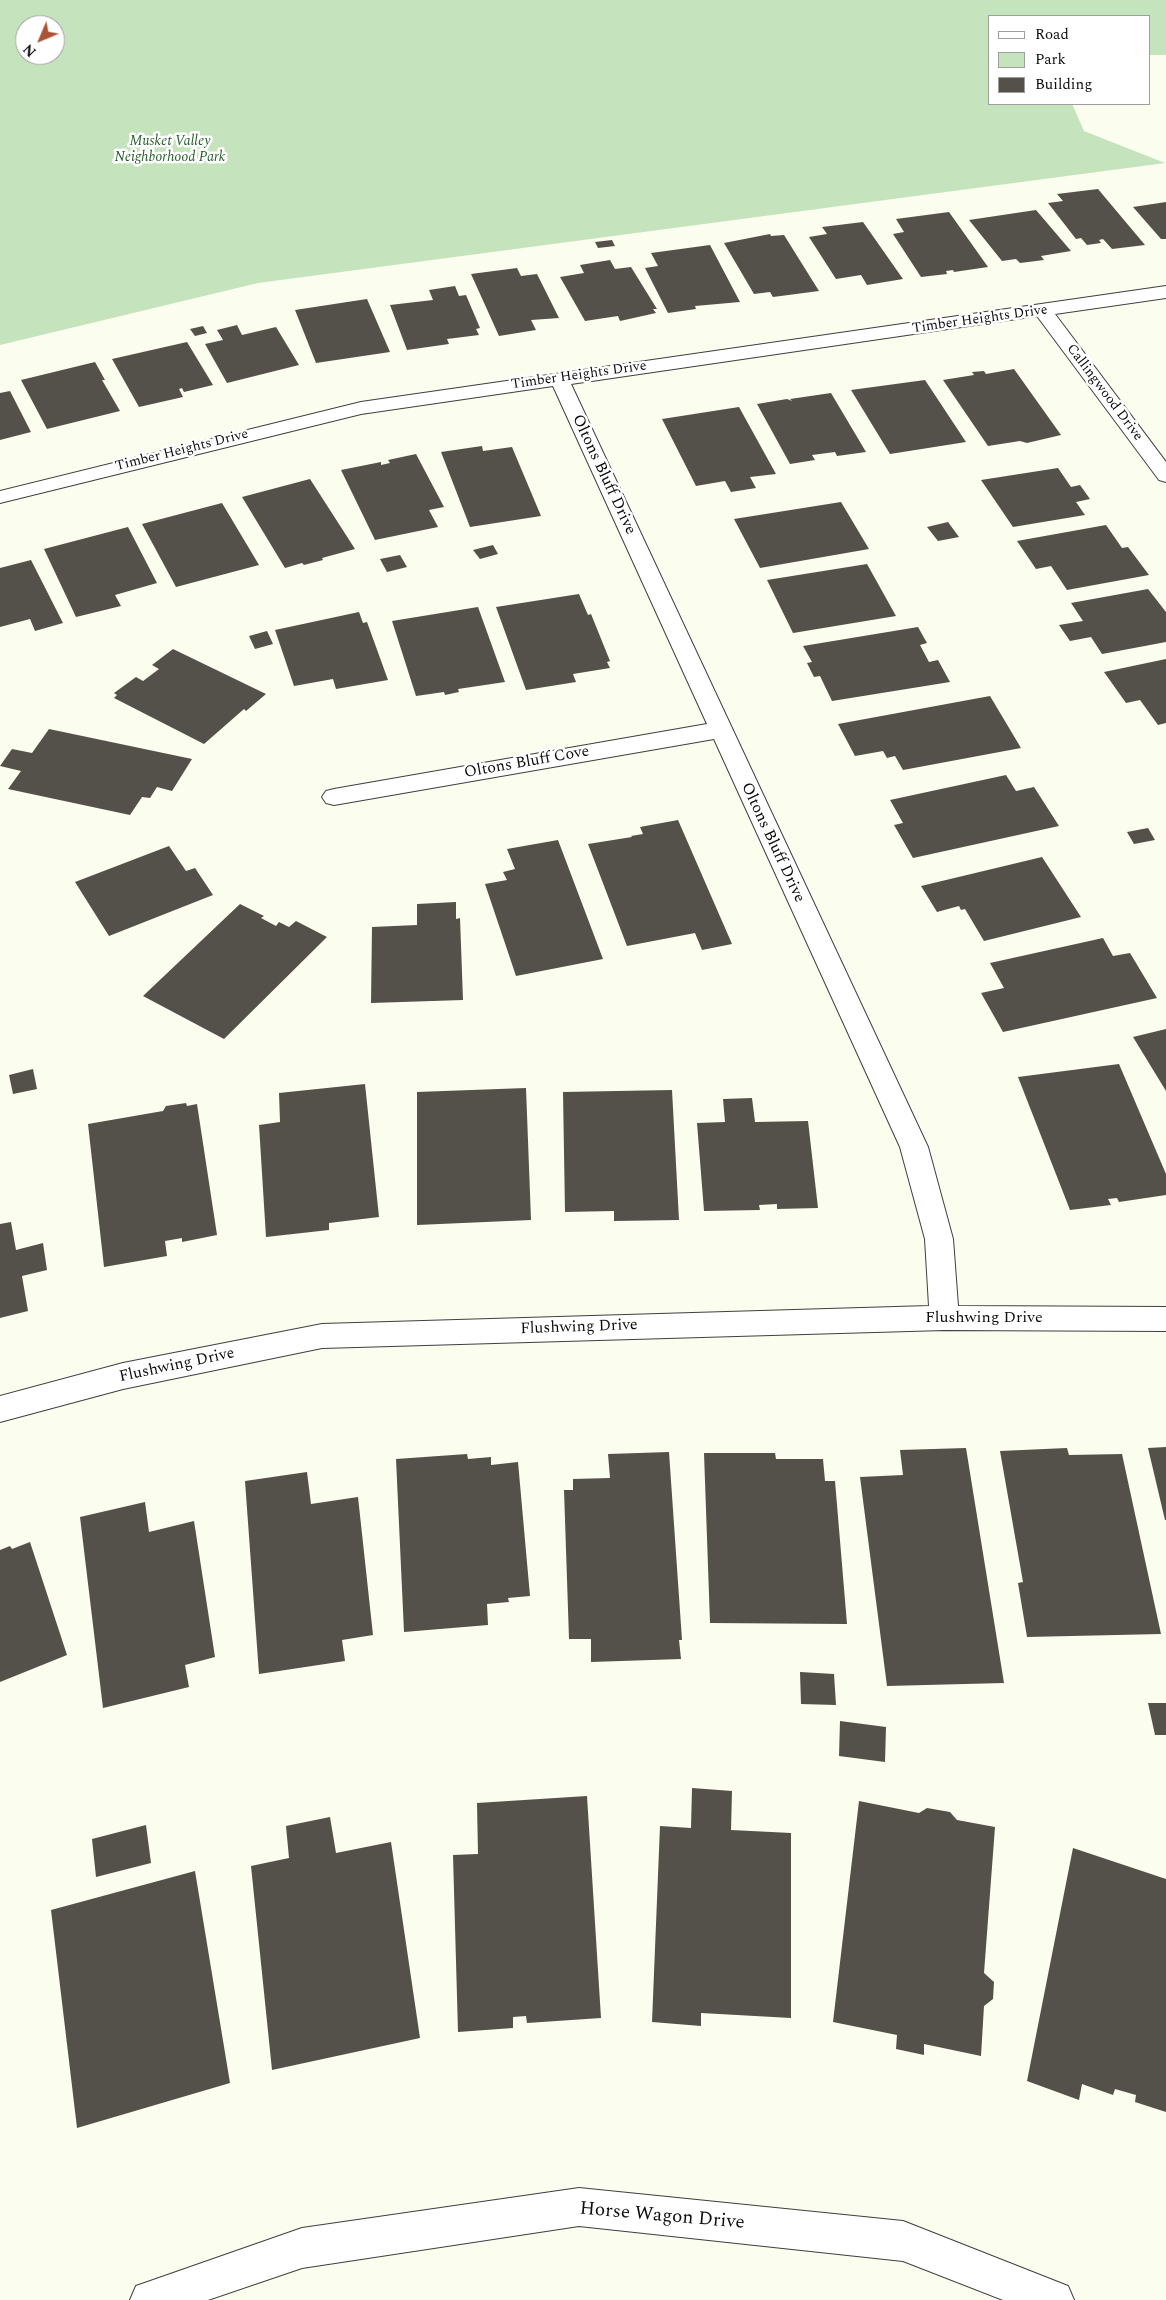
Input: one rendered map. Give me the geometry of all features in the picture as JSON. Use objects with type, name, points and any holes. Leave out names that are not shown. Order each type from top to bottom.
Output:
[{"type":"street","name":"Timber Heights Drive","points":[[0,497],[362,408],[1166,292]]},
{"type":"street","name":"Callingwood Drive","points":[[1043,311],[1166,476]]},
{"type":"street","name":"Oltons Bluff Drive","points":[[559,379],[914,1147],[939,1239],[944,1318]]},
{"type":"street","name":"Oltons Bluff Cove","points":[[334,797],[720,730]]},
{"type":"street","name":"Flushwing Drive","points":[[0,1409],[123,1376],[322,1336],[944,1318],[1166,1319]]},
{"type":"street","name":"Horse Wagon Drive","points":[[150,2300],[302,2248],[579,2207],[903,2241],[1054,2300]]},
{"type":"green space","name":"Musket Valley Neighborhood Park","points":[[0,0],[1166,0],[1166,55],[1151,55],[1151,15],[988,15],[988,105],[1072,105],[1084,131],[1165,163],[258,283],[0,345]]},
{"type":"building","points":[[1098,189],[1145,245],[1112,249],[1103,239],[1099,240],[1101,243],[1087,245],[1081,238],[1076,239],[1048,203],[1063,201],[1057,194]]},
{"type":"building","points":[[1166,202],[1166,239],[1161,239],[1133,207]]},
{"type":"building","points":[[1036,210],[1071,251],[1041,256],[1044,260],[1020,263],[1016,259],[1002,261],[969,220]]},
{"type":"building","points":[[949,212],[988,267],[954,272],[953,270],[946,271],[947,274],[921,277],[893,234],[904,232],[896,219]]},
{"type":"building","points":[[863,222],[903,279],[867,285],[861,275],[836,279],[809,237],[827,234],[822,227]]},
{"type":"building","points":[[770,234],[771,236],[784,235],[819,291],[773,297],[770,292],[754,294],[724,243]]},
{"type":"building","points":[[612,240],[615,246],[598,248],[595,242]]},
{"type":"building","points":[[710,245],[740,302],[695,306],[696,309],[668,313],[645,268],[658,266],[651,253]]},
{"type":"building","points":[[610,260],[615,269],[631,267],[657,309],[653,309],[656,313],[620,321],[618,316],[585,321],[560,277],[584,273],[580,265]]},
{"type":"building","points":[[517,268],[521,276],[537,274],[559,318],[531,320],[536,330],[499,336],[471,274]]},
{"type":"building","points":[[455,286],[459,296],[466,295],[480,328],[476,329],[479,335],[447,339],[449,344],[407,350],[390,305],[433,300],[429,290]]},
{"type":"building","points":[[367,299],[390,352],[316,363],[295,310]]},
{"type":"building","points":[[237,325],[242,335],[276,327],[299,365],[227,383],[205,344],[223,340],[217,330]]},
{"type":"building","points":[[203,326],[207,333],[195,336],[190,329]]},
{"type":"building","points":[[187,342],[213,385],[184,392],[182,388],[179,389],[183,397],[139,407],[112,359]]},
{"type":"building","points":[[95,362],[105,380],[102,380],[120,411],[47,429],[21,380]]},
{"type":"building","points":[[1014,369],[1061,435],[1027,443],[1020,441],[988,446],[943,380],[974,375],[972,372],[984,371],[986,374]]},
{"type":"building","points":[[925,380],[966,442],[890,454],[851,390]]},
{"type":"building","points":[[10,391],[31,432],[0,440],[0,393]]},
{"type":"building","points":[[831,393],[866,452],[837,456],[835,452],[812,455],[815,460],[790,464],[757,404],[787,399],[792,401],[790,399]]},
{"type":"building","points":[[739,407],[776,474],[750,477],[756,488],[731,492],[725,481],[696,486],[662,419]]},
{"type":"building","points":[[482,446],[483,451],[512,447],[541,516],[470,527],[441,452]]},
{"type":"building","points":[[416,454],[444,507],[429,510],[438,527],[375,540],[341,470],[381,462],[381,465],[390,463],[388,460]]},
{"type":"building","points":[[1058,468],[1071,487],[1080,485],[1090,499],[1076,502],[1085,515],[1013,527],[981,480]]},
{"type":"building","points":[[310,479],[355,549],[322,558],[323,560],[285,568],[242,497]]},
{"type":"building","points":[[841,502],[869,549],[760,568],[734,519]]},
{"type":"building","points":[[222,503],[259,565],[176,587],[142,524]]},
{"type":"building","points":[[948,522],[959,537],[938,541],[927,527]]},
{"type":"building","points":[[1106,525],[1122,548],[1128,547],[1149,575],[1067,590],[1051,566],[1036,569],[1017,541]]},
{"type":"building","points":[[128,527],[157,583],[115,595],[121,606],[76,617],[44,549]]},
{"type":"building","points":[[493,545],[498,554],[480,559],[473,550]]},
{"type":"building","points":[[400,555],[407,567],[387,572],[380,559]]},
{"type":"building","points":[[31,560],[63,623],[35,631],[30,619],[0,627],[0,568]]},
{"type":"building","points":[[867,564],[896,616],[793,633],[767,580]]},
{"type":"building","points":[[1148,589],[1166,612],[1166,642],[1102,654],[1091,637],[1070,641],[1059,625],[1083,621],[1071,603]]},
{"type":"building","points":[[579,594],[588,615],[591,614],[610,661],[607,662],[610,668],[573,674],[576,682],[526,690],[496,607]]},
{"type":"building","points":[[478,607],[505,682],[458,689],[459,692],[445,695],[444,692],[416,696],[392,621]]},
{"type":"building","points":[[359,612],[363,623],[367,622],[388,680],[336,689],[333,679],[294,686],[275,630]]},
{"type":"building","points":[[918,627],[927,643],[920,645],[929,662],[938,660],[950,682],[832,701],[820,676],[814,677],[807,663],[812,662],[803,646]]},
{"type":"building","points":[[267,631],[273,644],[255,649],[249,636]]},
{"type":"building","points":[[173,649],[266,694],[246,711],[244,709],[204,744],[114,698],[117,695],[114,693],[136,677],[143,681],[159,669],[152,665]]},
{"type":"building","points":[[1166,659],[1166,723],[1158,725],[1140,700],[1126,703],[1104,672]]},
{"type":"building","points":[[990,696],[1021,748],[903,770],[895,756],[887,758],[883,751],[855,756],[838,724]]},
{"type":"building","points":[[49,729],[192,759],[172,791],[157,787],[150,798],[142,797],[130,815],[8,789],[21,771],[0,766],[12,749],[32,753]]},
{"type":"building","points":[[1006,775],[1016,791],[1034,787],[1059,826],[913,858],[894,825],[903,823],[890,800]]},
{"type":"building","points":[[678,820],[732,944],[702,950],[695,933],[627,946],[588,844],[632,837],[643,834],[640,827]]},
{"type":"building","points":[[1148,828],[1155,840],[1134,844],[1127,832]]},
{"type":"building","points":[[558,840],[603,959],[516,976],[485,884],[507,880],[503,872],[515,869],[507,849]]},
{"type":"building","points":[[169,846],[186,871],[195,868],[213,895],[109,936],[75,882]]},
{"type":"building","points":[[1042,857],[1081,917],[984,941],[965,909],[961,910],[959,906],[937,912],[921,886]]},
{"type":"building","points":[[456,902],[456,919],[460,918],[463,1000],[371,1003],[372,927],[417,925],[417,904]]},
{"type":"building","points":[[240,904],[264,916],[261,918],[276,926],[279,922],[289,927],[296,921],[327,937],[224,1039],[143,996]]},
{"type":"building","points":[[1103,938],[1113,956],[1130,953],[1157,998],[1003,1032],[981,993],[1004,988],[990,963]]},
{"type":"building","points":[[1166,1029],[1166,1091],[1133,1037]]},
{"type":"building","points":[[1119,1064],[1166,1174],[1166,1195],[1119,1202],[1117,1198],[1108,1199],[1111,1205],[1070,1210],[1018,1077]]},
{"type":"building","points":[[33,1069],[37,1089],[13,1094],[9,1075]]},
{"type":"building","points":[[365,1084],[379,1217],[329,1223],[329,1230],[266,1237],[259,1125],[280,1122],[279,1093]]},
{"type":"building","points":[[526,1088],[531,1220],[417,1225],[417,1092]]},
{"type":"building","points":[[672,1090],[679,1220],[614,1221],[614,1211],[565,1212],[563,1092]]},
{"type":"building","points":[[752,1098],[755,1122],[808,1121],[818,1208],[777,1209],[777,1204],[759,1205],[760,1210],[704,1211],[697,1123],[725,1122],[723,1099]]},
{"type":"building","points":[[186,1103],[187,1106],[197,1104],[217,1235],[182,1242],[182,1238],[165,1241],[167,1256],[104,1267],[88,1124],[163,1111],[166,1106]]},
{"type":"building","points":[[11,1222],[16,1250],[43,1243],[47,1270],[22,1276],[28,1311],[0,1318],[0,1224]]},
{"type":"building","points":[[1166,1447],[1166,1520],[1165,1520],[1148,1448]]},
{"type":"building","points":[[966,1448],[1004,1683],[887,1686],[860,1477],[903,1475],[900,1450]]},
{"type":"building","points":[[1067,1448],[1069,1455],[1122,1454],[1161,1634],[1027,1637],[1018,1583],[1023,1582],[1000,1451]]},
{"type":"building","points":[[669,1452],[682,1640],[679,1640],[681,1659],[591,1662],[591,1639],[569,1639],[564,1490],[573,1490],[573,1479],[610,1478],[608,1454]]},
{"type":"building","points":[[704,1453],[775,1453],[776,1459],[823,1459],[825,1481],[835,1481],[847,1624],[710,1623]]},
{"type":"building","points":[[467,1454],[468,1459],[491,1457],[491,1465],[518,1462],[530,1596],[508,1598],[509,1602],[487,1604],[488,1625],[404,1632],[396,1459]]},
{"type":"building","points":[[307,1472],[311,1504],[358,1497],[373,1635],[342,1640],[345,1661],[259,1674],[245,1481]]},
{"type":"building","points":[[145,1502],[149,1532],[194,1521],[215,1657],[185,1665],[189,1687],[103,1708],[80,1517]]},
{"type":"building","points":[[30,1542],[67,1655],[0,1682],[0,1550],[10,1546],[12,1549]]},
{"type":"building","points":[[800,1672],[834,1674],[836,1705],[801,1704]]},
{"type":"building","points":[[1148,1703],[1166,1703],[1166,1735],[1155,1735]]},
{"type":"building","points":[[840,1721],[886,1727],[885,1762],[839,1756]]},
{"type":"building","points":[[692,1788],[732,1791],[731,1830],[791,1833],[791,2018],[701,2013],[701,2026],[652,2022],[660,1826],[691,1828]]},
{"type":"building","points":[[587,1796],[601,2018],[527,2023],[526,2016],[513,2017],[513,2028],[458,2032],[453,1855],[478,1854],[477,1803]]},
{"type":"building","points":[[859,1801],[919,1813],[927,1808],[950,1812],[957,1820],[995,1827],[984,1973],[994,1982],[993,1999],[984,2006],[981,2056],[924,2044],[924,2055],[896,2049],[897,2035],[833,2022]]},
{"type":"building","points":[[330,1817],[336,1853],[391,1842],[420,2038],[272,2070],[251,1866],[289,1858],[286,1826]]},
{"type":"building","points":[[146,1825],[151,1863],[96,1877],[92,1839]]},
{"type":"building","points":[[1073,1848],[1166,1879],[1166,2112],[1135,2102],[1136,2095],[1115,2089],[1113,2095],[1082,2084],[1079,2100],[1027,2081]]},
{"type":"building","points":[[195,1871],[230,2083],[77,2128],[51,1910]]}]
